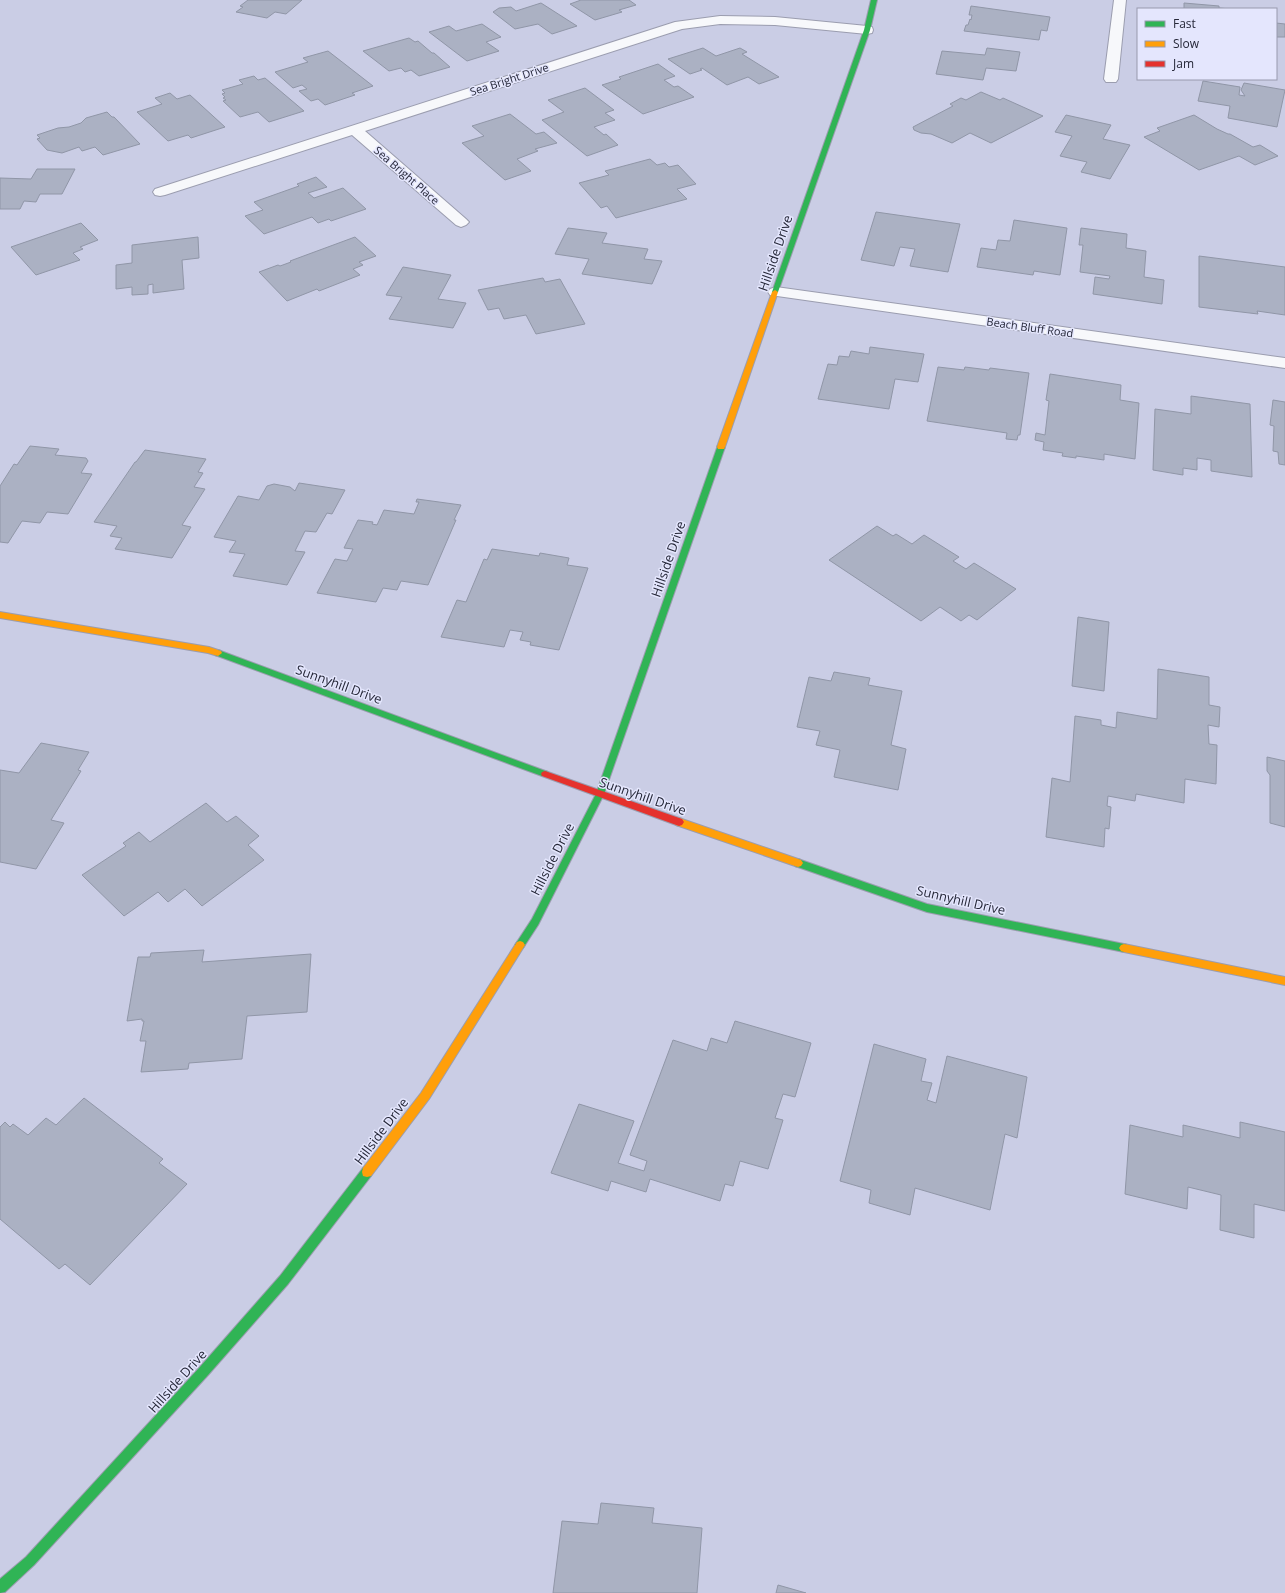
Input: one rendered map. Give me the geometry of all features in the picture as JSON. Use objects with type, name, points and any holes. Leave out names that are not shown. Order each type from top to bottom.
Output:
[{"type":"street","name":"Hillside Drive","points":[[0,1587],[35,1556],[204,1371],[284,1280],[425,1096],[535,922],[600,794],[867,30],[874,0]]},
{"type":"street","points":[[1111,79],[1120,0]]},
{"type":"street","name":"Sea Bright Drive","points":[[160,192],[680,25],[720,20],[775,21],[867,30]]},
{"type":"street","name":"Sea Bright Place","points":[[354,129],[461,222]]},
{"type":"street","name":"Beach Bluff Road","points":[[776,292],[1285,363]]},
{"type":"street","name":"Sunnyhill Drive","points":[[0,615],[209,650],[600,794],[927,908],[1285,981]]},
{"type":"building","points":[[248,0],[302,0],[286,14],[275,12],[267,18],[236,12],[243,7],[240,6]]},
{"type":"building","points":[[581,0],[629,0],[636,5],[619,10],[622,12],[595,20],[570,4]]},
{"type":"building","points":[[541,3],[577,26],[552,34],[538,24],[515,29],[493,12],[499,8],[511,7],[516,11]]},
{"type":"building","points":[[1184,3],[1219,6],[1219,8],[1184,8]]},
{"type":"building","points":[[971,6],[1050,17],[1047,31],[1041,30],[1039,40],[964,31],[966,25],[968,25],[970,19],[971,20],[972,15],[969,15]]},
{"type":"building","points":[[1277,23],[1285,24],[1285,37],[1277,37]]},
{"type":"building","points":[[482,24],[501,37],[486,42],[499,51],[467,61],[429,32],[449,26],[456,31]]},
{"type":"building","points":[[409,38],[415,42],[418,41],[450,67],[419,76],[411,70],[405,72],[401,68],[389,71],[363,51]]},
{"type":"building","points":[[703,48],[716,56],[740,48],[747,52],[742,54],[779,77],[759,84],[748,77],[727,85],[702,68],[700,69],[702,70],[690,74],[668,59]]},
{"type":"building","points":[[987,48],[1020,52],[1016,71],[986,68],[983,80],[936,74],[942,51],[985,55]]},
{"type":"building","points":[[328,51],[373,86],[352,93],[355,95],[325,105],[318,99],[311,101],[299,91],[307,89],[302,85],[293,88],[275,72],[308,62],[303,58]]},
{"type":"building","points":[[658,64],[675,76],[664,80],[674,87],[678,86],[694,97],[643,114],[602,85],[621,79],[619,77]]},
{"type":"building","points":[[254,76],[258,80],[265,78],[304,111],[269,122],[258,112],[240,117],[223,101],[226,100],[223,98],[225,97],[222,94],[225,93],[222,90],[243,84],[239,80]]},
{"type":"building","points":[[1203,81],[1240,87],[1239,95],[1245,96],[1241,90],[1244,83],[1285,90],[1277,127],[1228,118],[1230,106],[1198,101]]},
{"type":"building","points":[[585,88],[614,110],[605,113],[615,120],[594,127],[604,135],[606,134],[618,145],[587,156],[542,120],[564,112],[548,100]]},
{"type":"building","points":[[981,92],[1000,100],[1003,98],[1043,116],[991,143],[970,133],[952,143],[931,134],[921,133],[914,130],[913,127],[953,106],[950,104],[961,98],[966,100]]},
{"type":"building","points":[[170,93],[177,99],[190,95],[225,127],[191,138],[188,135],[168,141],[137,112],[162,104],[155,98]]},
{"type":"building","points":[[107,112],[114,117],[140,144],[103,155],[95,147],[82,151],[79,147],[62,153],[47,150],[37,139],[40,138],[37,135],[58,128],[69,127],[81,123],[86,118]]},
{"type":"building","points":[[510,114],[536,134],[544,132],[557,143],[535,149],[538,151],[517,159],[531,171],[505,180],[462,143],[484,136],[472,126]]},
{"type":"building","points":[[1066,115],[1111,125],[1103,139],[1130,145],[1110,179],[1081,172],[1087,162],[1060,156],[1072,136],[1055,132]]},
{"type":"building","points":[[1194,115],[1217,129],[1230,134],[1253,147],[1260,145],[1278,156],[1255,165],[1239,156],[1199,170],[1144,137],[1160,131],[1157,128]]},
{"type":"building","points":[[650,159],[657,165],[665,163],[669,167],[678,165],[696,184],[677,189],[687,199],[616,218],[607,206],[601,208],[579,183],[609,175],[605,171]]},
{"type":"building","points":[[37,169],[75,169],[62,194],[40,194],[36,202],[24,201],[20,209],[0,209],[0,178],[31,179]]},
{"type":"building","points":[[316,177],[327,187],[308,193],[314,198],[343,188],[366,209],[331,221],[329,219],[318,223],[312,217],[264,234],[245,216],[263,210],[254,202],[299,186],[297,184]]},
{"type":"building","points":[[876,212],[960,224],[948,272],[910,266],[915,249],[900,247],[894,266],[861,260]]},
{"type":"building","points":[[1014,220],[1067,228],[1060,275],[1034,271],[1033,275],[977,267],[981,248],[996,250],[998,240],[1010,241]]},
{"type":"building","points":[[81,223],[98,240],[80,247],[83,249],[73,253],[80,260],[36,275],[11,247]]},
{"type":"building","points":[[568,228],[607,233],[602,243],[648,249],[644,259],[662,261],[652,284],[582,274],[589,259],[555,254]]},
{"type":"building","points":[[1081,228],[1127,234],[1126,248],[1146,251],[1144,277],[1164,280],[1162,304],[1093,294],[1095,277],[1109,279],[1110,276],[1080,272],[1083,245],[1079,245]]},
{"type":"building","points":[[198,237],[199,258],[182,260],[184,289],[153,293],[153,284],[148,285],[148,294],[132,295],[132,287],[116,289],[116,265],[132,263],[132,245]]},
{"type":"building","points":[[355,237],[376,256],[359,262],[363,265],[353,269],[360,275],[319,291],[317,289],[287,301],[259,272],[291,262],[290,261]]},
{"type":"building","points":[[1199,256],[1285,267],[1285,315],[1257,311],[1258,314],[1199,307]]},
{"type":"building","points":[[403,267],[451,275],[438,299],[466,303],[453,328],[389,319],[402,297],[386,295]]},
{"type":"building","points":[[543,278],[545,282],[560,279],[585,324],[536,334],[526,315],[504,319],[499,308],[488,310],[478,290]]},
{"type":"building","points":[[870,347],[924,354],[918,382],[895,379],[889,409],[818,399],[828,364],[837,365],[839,356],[849,357],[851,351],[869,354]]},
{"type":"building","points":[[938,367],[964,370],[965,367],[989,370],[990,368],[1029,373],[1020,435],[1018,435],[1017,440],[1006,439],[1007,433],[927,421]]},
{"type":"building","points":[[1050,374],[1121,385],[1120,400],[1139,403],[1135,459],[1104,454],[1104,460],[1076,456],[1076,458],[1062,456],[1063,453],[1043,450],[1044,442],[1035,440],[1036,433],[1045,435],[1049,401],[1046,400]]},
{"type":"building","points":[[1191,396],[1250,404],[1252,477],[1211,471],[1211,460],[1197,458],[1197,470],[1183,468],[1183,475],[1153,470],[1155,409],[1191,414]]},
{"type":"building","points":[[1273,400],[1285,402],[1285,465],[1279,464],[1278,452],[1273,451],[1274,426],[1270,425]]},
{"type":"building","points":[[30,446],[59,449],[55,455],[86,458],[88,461],[81,473],[92,474],[68,514],[47,512],[40,523],[22,521],[8,543],[0,542],[0,486],[14,464],[17,465]]},
{"type":"building","points":[[145,450],[206,459],[198,472],[203,473],[194,487],[205,489],[182,525],[191,527],[172,558],[115,549],[122,538],[110,536],[117,526],[94,522],[135,462]]},
{"type":"building","points":[[299,483],[345,490],[332,514],[327,513],[316,532],[305,531],[295,551],[305,552],[287,585],[233,576],[245,554],[229,552],[236,541],[214,537],[238,496],[259,500],[267,486],[274,484],[290,487],[295,491]]},
{"type":"building","points":[[417,499],[461,505],[428,585],[401,581],[397,590],[383,588],[376,602],[317,593],[335,559],[347,561],[353,549],[344,548],[358,520],[373,522],[372,524],[377,525],[384,510],[414,514],[419,502],[416,502]]},
{"type":"building","points":[[877,526],[893,536],[896,534],[912,544],[924,535],[959,557],[953,561],[966,569],[974,563],[1016,589],[977,620],[969,615],[961,621],[940,607],[921,621],[829,560]]},
{"type":"building","points":[[492,549],[539,556],[540,553],[569,558],[567,565],[588,568],[559,650],[530,645],[531,642],[520,640],[523,632],[510,630],[504,647],[441,637],[457,600],[466,602],[484,559],[487,560]]},
{"type":"building","points":[[1078,617],[1109,622],[1104,691],[1072,686]]},
{"type":"building","points":[[1158,669],[1209,677],[1209,705],[1220,707],[1219,727],[1208,725],[1209,744],[1217,745],[1216,784],[1185,779],[1184,803],[1136,794],[1135,801],[1108,796],[1107,806],[1111,807],[1109,829],[1105,828],[1104,847],[1046,837],[1052,778],[1070,782],[1075,716],[1101,720],[1101,725],[1116,728],[1117,712],[1157,719]]},
{"type":"building","points":[[834,672],[870,678],[868,685],[902,691],[891,745],[906,749],[898,790],[834,777],[840,750],[816,745],[820,731],[797,727],[809,677],[831,681]]},
{"type":"building","points":[[41,743],[89,752],[78,770],[81,771],[51,820],[64,823],[36,869],[0,862],[0,770],[19,773]]},
{"type":"building","points":[[1267,757],[1285,761],[1285,827],[1270,823],[1270,775],[1267,771]]},
{"type":"building","points":[[206,803],[227,822],[236,816],[259,836],[248,845],[264,860],[202,906],[185,889],[168,902],[158,892],[124,916],[82,875],[126,846],[123,843],[139,832],[150,842]]},
{"type":"building","points":[[204,950],[202,962],[311,954],[307,1012],[247,1016],[242,1059],[189,1063],[188,1069],[141,1072],[146,1041],[140,1041],[144,1021],[142,1021],[142,1019],[127,1021],[138,957],[150,957],[151,953]]},
{"type":"building","points":[[735,1021],[811,1043],[795,1097],[783,1094],[775,1118],[783,1120],[768,1169],[740,1161],[733,1186],[725,1184],[720,1201],[650,1179],[646,1192],[611,1181],[608,1191],[551,1173],[579,1104],[634,1121],[618,1163],[644,1171],[647,1161],[630,1155],[673,1040],[707,1051],[711,1038],[727,1043]]},
{"type":"building","points":[[874,1044],[926,1059],[921,1081],[932,1083],[927,1100],[936,1103],[947,1056],[1027,1077],[1017,1138],[1005,1134],[990,1210],[915,1188],[910,1215],[869,1203],[871,1190],[840,1181]]},
{"type":"building","points":[[84,1098],[163,1159],[159,1163],[187,1184],[90,1285],[65,1264],[59,1269],[0,1219],[0,1127],[5,1122],[10,1127],[13,1124],[28,1135],[46,1118],[56,1125]]},
{"type":"building","points":[[1240,1122],[1285,1132],[1285,1211],[1254,1204],[1254,1238],[1220,1230],[1221,1195],[1188,1187],[1187,1209],[1125,1194],[1130,1125],[1183,1137],[1183,1125],[1240,1138]]},
{"type":"building","points":[[601,1503],[654,1508],[652,1523],[702,1528],[697,1593],[553,1593],[562,1521],[598,1524]]},
{"type":"building","points":[[778,1585],[806,1593],[776,1593]]},
{"type":"traffic: fast","points":[[775,292],[867,30],[874,0]]},
{"type":"traffic: fast","points":[[520,945],[535,922],[600,794],[721,447]]},
{"type":"traffic: fast","points":[[218,653],[545,774]]},
{"type":"traffic: fast","points":[[798,863],[927,908],[1124,948]]},
{"type":"traffic: fast","points":[[0,1587],[30,1561],[204,1371],[284,1280],[367,1172]]},
{"type":"traffic: slow","points":[[721,447],[775,292]]},
{"type":"traffic: slow","points":[[0,615],[209,650],[218,653]]},
{"type":"traffic: slow","points":[[679,822],[798,863]]},
{"type":"traffic: slow","points":[[367,1172],[425,1096],[520,945]]},
{"type":"traffic: slow","points":[[1124,948],[1285,981]]},
{"type":"traffic: jam","points":[[545,774],[679,822]]}]
